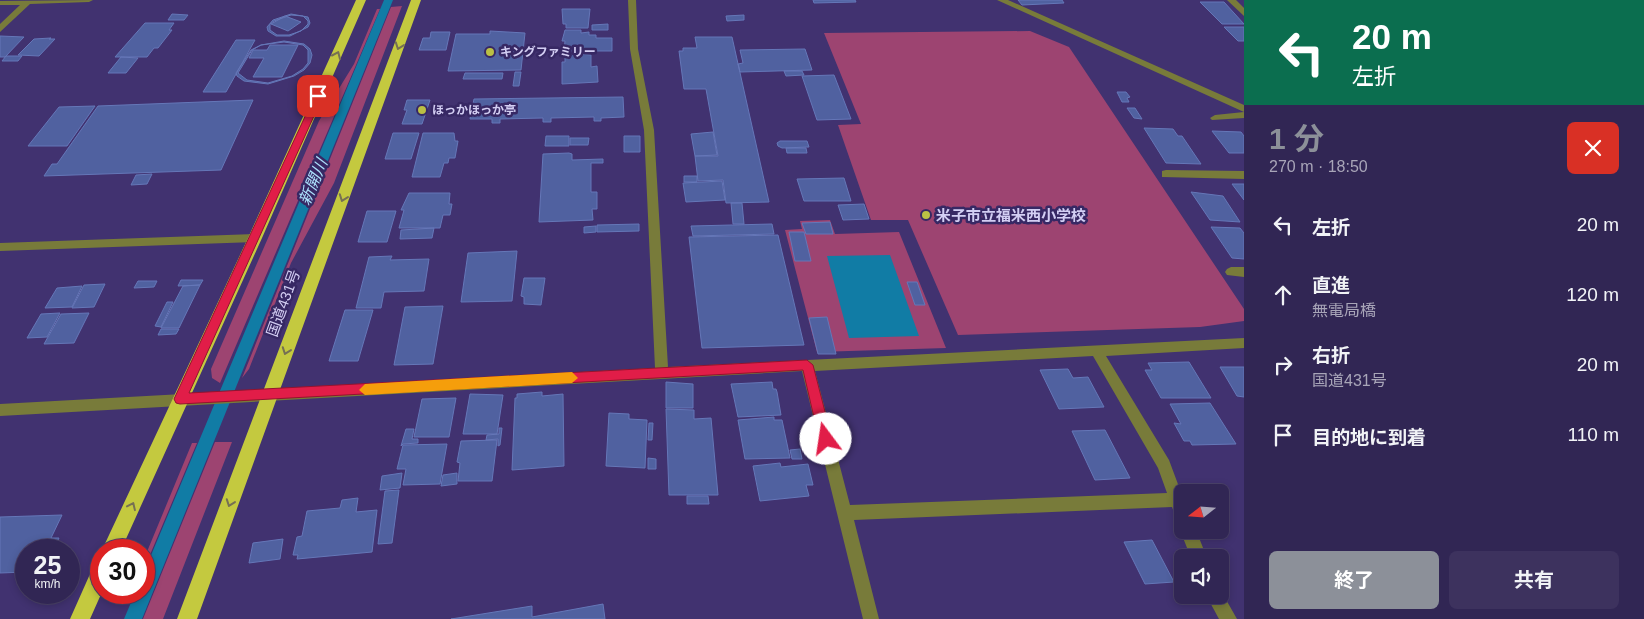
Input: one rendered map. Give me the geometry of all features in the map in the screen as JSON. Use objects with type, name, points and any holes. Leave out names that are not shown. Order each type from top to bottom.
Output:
[{"type":"highway","points":[[117,539],[187,399],[255,238],[361,0]]},
{"type":"highway","name":"国道431号","points":[[187,619],[263,395],[416,0]]},
{"type":"highway","points":[[80,619],[90,597]]},
{"type":"street","points":[[0,3],[89,0]]},
{"type":"street","points":[[632,0],[634,49],[649,130],[662,372]]},
{"type":"street","points":[[1001,0],[1244,109]]},
{"type":"street","points":[[1231,0],[1244,13]]},
{"type":"street","points":[[0,29],[28,2]]},
{"type":"street","points":[[1215,118],[1244,115]]},
{"type":"street","points":[[1166,174],[1244,175]]},
{"type":"street","points":[[0,247],[255,238]]},
{"type":"street","points":[[1231,272],[1244,272]]},
{"type":"street","points":[[0,410],[662,372],[1244,343]]},
{"type":"street","points":[[1096,350],[1164,465],[1174,494]]},
{"type":"street","points":[[807,365],[870,619]]},
{"type":"street","points":[[844,513],[1174,500]]},
{"type":"street","points":[[1220,604],[1229,619]]},
{"type":"shaded area","points":[[402,6],[334,183],[291,263],[249,369],[242,378],[391,7]]},
{"type":"shaded area","points":[[377,9],[380,9],[220,383],[212,378],[211,369],[319,121],[354,64]]},
{"type":"shaded area","points":[[1030,31],[1069,47],[1244,309],[1244,321],[1200,327],[958,335],[908,220],[871,220],[838,125],[861,124],[824,33]]},
{"type":"shaded area","points":[[830,220],[835,234],[899,232],[946,348],[817,352],[785,230],[802,229],[800,221]]},
{"type":"shaded area","points":[[215,442],[232,442],[163,619],[143,619],[149,604],[155,604],[155,590]]},
{"type":"shaded area","points":[[192,443],[197,443],[155,543],[155,539],[152,539]]},
{"type":"water","name":"新開川","points":[[384,0],[393,0],[155,587],[155,546]]},
{"type":"water","points":[[890,255],[919,336],[849,338],[827,256]]},
{"type":"water","points":[[130,604],[148,604],[142,619],[124,619]]},
{"type":"building","points":[[813,0],[855,0],[856,2],[814,3]]},
{"type":"building","points":[[1018,0],[1062,0],[1064,3],[1022,5]]},
{"type":"building","points":[[1200,2],[1224,2],[1244,24],[1222,24]]},
{"type":"building","points":[[562,9],[590,9],[588,28],[566,28],[566,24],[563,24]]},
{"type":"building","points":[[172,14],[188,15],[184,20],[168,20]]},
{"type":"building","points":[[291,14],[302,16],[291,15],[270,24],[270,30],[277,35],[289,35],[298,32],[290,36],[276,36],[268,31],[267,27],[273,20]]},
{"type":"building","points":[[744,15],[744,20],[727,21],[726,16]]},
{"type":"building","points":[[285,16],[301,22],[288,31],[271,24]]},
{"type":"building","points":[[303,16],[308,17],[310,23],[308,27],[302,30],[308,24],[308,21]]},
{"type":"building","points":[[145,23],[174,23],[169,30],[172,30],[158,48],[154,48],[147,57],[115,57]]},
{"type":"building","points":[[608,24],[608,30],[592,30],[592,25]]},
{"type":"building","points":[[1224,27],[1244,27],[1244,41],[1238,41]]},
{"type":"building","points":[[565,30],[581,30],[581,33],[589,32],[589,35],[596,35],[596,38],[612,38],[612,51],[564,51],[565,41],[562,41]]},
{"type":"building","points":[[490,31],[525,33],[521,70],[448,71],[456,34],[490,34]]},
{"type":"building","points":[[431,32],[450,32],[446,50],[419,50],[423,38],[430,38]]},
{"type":"building","points":[[0,36],[24,37],[5,57],[0,57]]},
{"type":"building","points":[[695,37],[732,37],[769,202],[726,203],[723,180],[698,181],[695,156],[718,156],[706,89],[684,89],[679,51],[683,51],[683,48],[697,48]]},
{"type":"building","points":[[51,38],[49,39],[55,39],[39,56],[18,55],[34,39]]},
{"type":"building","points":[[236,40],[255,40],[226,92],[203,92]]},
{"type":"building","points":[[284,41],[304,44],[310,49],[312,55],[310,63],[304,70],[294,76],[268,84],[244,81],[236,73],[251,50],[261,45]],"holes":[[[284,42],[303,45],[308,50],[308,63],[303,69],[292,76],[268,83],[247,80],[238,73],[252,50],[261,45]]]},
{"type":"building","points":[[270,45],[298,45],[282,77],[253,77],[264,58],[249,58],[253,50],[267,50]]},
{"type":"building","points":[[805,49],[812,70],[740,72],[738,64],[743,63],[740,50]]},
{"type":"building","points":[[565,55],[591,55],[591,67],[597,66],[598,82],[562,84],[562,62],[565,62]]},
{"type":"building","points":[[6,56],[22,56],[18,61],[2,61]]},
{"type":"building","points":[[121,57],[138,58],[126,73],[108,73]]},
{"type":"building","points":[[784,71],[802,71],[804,75],[786,76]]},
{"type":"building","points":[[515,72],[521,72],[519,86],[513,86]]},
{"type":"building","points":[[465,73],[503,73],[502,79],[463,79]]},
{"type":"building","points":[[834,75],[851,119],[817,120],[802,76]]},
{"type":"building","points":[[1117,92],[1126,92],[1130,97],[1127,98],[1129,102],[1122,102]]},
{"type":"building","points":[[623,97],[624,117],[601,118],[601,121],[594,121],[594,117],[551,118],[551,122],[543,122],[543,118],[500,119],[500,123],[492,123],[492,119],[470,119],[474,99]]},
{"type":"building","points":[[253,100],[221,170],[44,176],[52,164],[57,164],[98,106]]},
{"type":"building","points":[[407,100],[430,100],[422,124],[402,124],[407,110],[404,110]]},
{"type":"building","points":[[95,106],[67,146],[28,146],[59,107]]},
{"type":"building","points":[[1127,108],[1135,108],[1142,119],[1134,118]]},
{"type":"building","points":[[1144,128],[1173,129],[1178,136],[1182,136],[1201,164],[1166,163]]},
{"type":"building","points":[[1212,131],[1241,132],[1244,136],[1244,153],[1229,153]]},
{"type":"building","points":[[713,132],[717,155],[695,156],[691,134]]},
{"type":"building","points":[[393,133],[419,133],[411,159],[385,159]]},
{"type":"building","points":[[423,133],[454,133],[455,141],[458,141],[455,158],[449,158],[448,163],[444,163],[440,177],[412,177]]},
{"type":"building","points":[[546,136],[569,136],[569,146],[545,146]]},
{"type":"building","points":[[624,136],[640,136],[640,152],[624,152]]},
{"type":"building","points":[[570,138],[589,138],[588,145],[570,145]]},
{"type":"building","points":[[780,141],[807,141],[809,147],[782,148],[777,143]]},
{"type":"building","points":[[786,148],[806,148],[807,153],[787,153]]},
{"type":"building","points":[[543,154],[572,154],[572,160],[603,159],[603,163],[591,163],[591,192],[597,192],[597,209],[592,209],[593,220],[539,222]]},
{"type":"building","points":[[152,174],[147,184],[131,185],[136,175]]},
{"type":"building","points":[[684,176],[697,176],[697,182],[684,182]]},
{"type":"building","points":[[844,178],[851,201],[804,201],[797,179]]},
{"type":"building","points":[[722,181],[725,200],[686,202],[683,183]]},
{"type":"building","points":[[1232,184],[1244,184],[1244,200]]},
{"type":"building","points":[[1191,192],[1223,196],[1240,222],[1210,220]]},
{"type":"building","points":[[409,193],[450,193],[449,204],[452,204],[450,215],[443,215],[440,228],[399,228],[404,210],[401,210]]},
{"type":"building","points":[[731,203],[742,203],[744,224],[733,224]]},
{"type":"building","points":[[864,204],[869,219],[843,220],[838,205]]},
{"type":"building","points":[[367,211],[396,211],[387,242],[358,242]]},
{"type":"building","points":[[830,222],[833,234],[806,234],[802,223]]},
{"type":"building","points":[[639,224],[639,231],[597,232],[597,225]]},
{"type":"building","points":[[772,224],[774,234],[693,236],[691,226]]},
{"type":"building","points":[[596,226],[596,232],[584,233],[584,227]]},
{"type":"building","points":[[1211,227],[1240,228],[1244,233],[1244,259],[1232,258]]},
{"type":"building","points":[[434,228],[432,238],[400,239],[401,230]]},
{"type":"building","points":[[789,232],[804,232],[811,261],[795,261]]},
{"type":"building","points":[[778,235],[804,345],[702,348],[689,237]]},
{"type":"building","points":[[517,251],[512,301],[461,302],[468,253]]},
{"type":"building","points":[[392,256],[390,260],[429,259],[424,291],[384,292],[381,308],[356,308],[369,257]]},
{"type":"building","points":[[524,278],[545,278],[541,305],[524,304],[524,297],[521,296]]},
{"type":"building","points":[[181,280],[203,280],[200,285],[178,286]]},
{"type":"building","points":[[138,281],[157,281],[154,287],[134,288]]},
{"type":"building","points":[[907,282],[917,282],[925,305],[915,305]]},
{"type":"building","points":[[105,284],[94,307],[72,308],[84,285]]},
{"type":"building","points":[[200,285],[179,328],[161,328],[183,286]]},
{"type":"building","points":[[82,286],[72,307],[45,308],[57,288]]},
{"type":"building","points":[[167,302],[173,302],[161,327],[155,326]]},
{"type":"building","points":[[443,306],[433,364],[394,365],[405,307]]},
{"type":"building","points":[[345,310],[373,310],[358,361],[329,361]]},
{"type":"building","points":[[60,313],[47,337],[27,338],[41,314]]},
{"type":"building","points":[[89,313],[74,343],[44,344],[61,314]]},
{"type":"building","points":[[827,317],[836,354],[818,354],[809,318]]},
{"type":"building","points":[[161,329],[179,329],[176,334],[158,335]]},
{"type":"building","points":[[1189,362],[1211,398],[1161,398],[1145,370],[1152,370],[1148,363]]},
{"type":"building","points":[[1220,367],[1244,367],[1244,397],[1237,396]]},
{"type":"building","points":[[1068,369],[1073,378],[1088,377],[1104,407],[1059,409],[1040,370]]},
{"type":"building","points":[[666,382],[693,384],[693,408],[666,408]]},
{"type":"building","points":[[772,382],[773,389],[776,389],[777,392],[781,415],[738,417],[731,384]]},
{"type":"building","points":[[542,392],[542,396],[563,394],[564,466],[512,470],[515,398],[517,398],[517,394]]},
{"type":"building","points":[[470,394],[503,395],[497,434],[463,434]]},
{"type":"building","points":[[456,398],[449,437],[414,437],[422,399]]},
{"type":"building","points":[[1210,403],[1236,444],[1192,445],[1190,441],[1184,441],[1174,423],[1181,424],[1170,404]]},
{"type":"building","points":[[666,409],[694,410],[694,419],[711,418],[718,495],[669,495]]},
{"type":"building","points":[[609,413],[629,414],[629,419],[647,420],[645,468],[606,466]]},
{"type":"building","points":[[774,417],[774,420],[782,420],[790,458],[745,459],[738,420]]},
{"type":"building","points":[[649,423],[653,423],[652,440],[648,440]]},
{"type":"building","points":[[499,428],[502,428],[500,445],[498,446],[498,439],[486,440],[487,435],[499,434]]},
{"type":"building","points":[[406,429],[414,429],[412,439],[418,439],[418,443],[403,444],[401,446]]},
{"type":"building","points":[[1105,430],[1130,478],[1095,480],[1072,431]]},
{"type":"building","points":[[497,440],[492,481],[458,481],[460,463],[457,462],[461,441]]},
{"type":"building","points":[[447,444],[440,484],[403,485],[406,469],[397,469],[403,445]]},
{"type":"building","points":[[800,449],[802,459],[792,459],[790,450]]},
{"type":"building","points":[[648,458],[656,459],[656,469],[648,469]]},
{"type":"building","points":[[780,463],[781,467],[808,464],[813,485],[806,485],[809,496],[760,501],[753,466]]},
{"type":"building","points":[[402,473],[400,488],[380,490],[382,476]]},
{"type":"building","points":[[457,473],[457,484],[441,486],[443,475]]},
{"type":"building","points":[[399,490],[392,543],[378,544],[385,491]]},
{"type":"building","points":[[687,496],[708,496],[709,504],[687,504]]},
{"type":"building","points":[[358,498],[356,512],[377,510],[372,552],[297,559],[298,555],[293,555],[297,537],[302,536],[307,511],[340,508],[342,500]]},
{"type":"building","points":[[62,515],[51,538],[59,538],[15,539],[15,572],[0,573],[0,517]]},
{"type":"building","points":[[283,539],[280,559],[249,563],[253,543]]},
{"type":"building","points":[[1152,540],[1174,582],[1145,584],[1124,542]]},
{"type":"building","points":[[603,604],[605,619],[451,619],[532,606],[532,617]]},
{"type":"slow traffic","points":[[365,390],[572,378]]},
{"type":"place","name":"キングファミリー","points":[[490,52]]},
{"type":"place","name":"ほっかほっか亭","points":[[422,110]]},
{"type":"place","name":"米子市立福米西小学校","points":[[926,215]]},
{"type":"route","points":[[318,96],[255,238],[180,399],[807,365],[826,439]]}]
